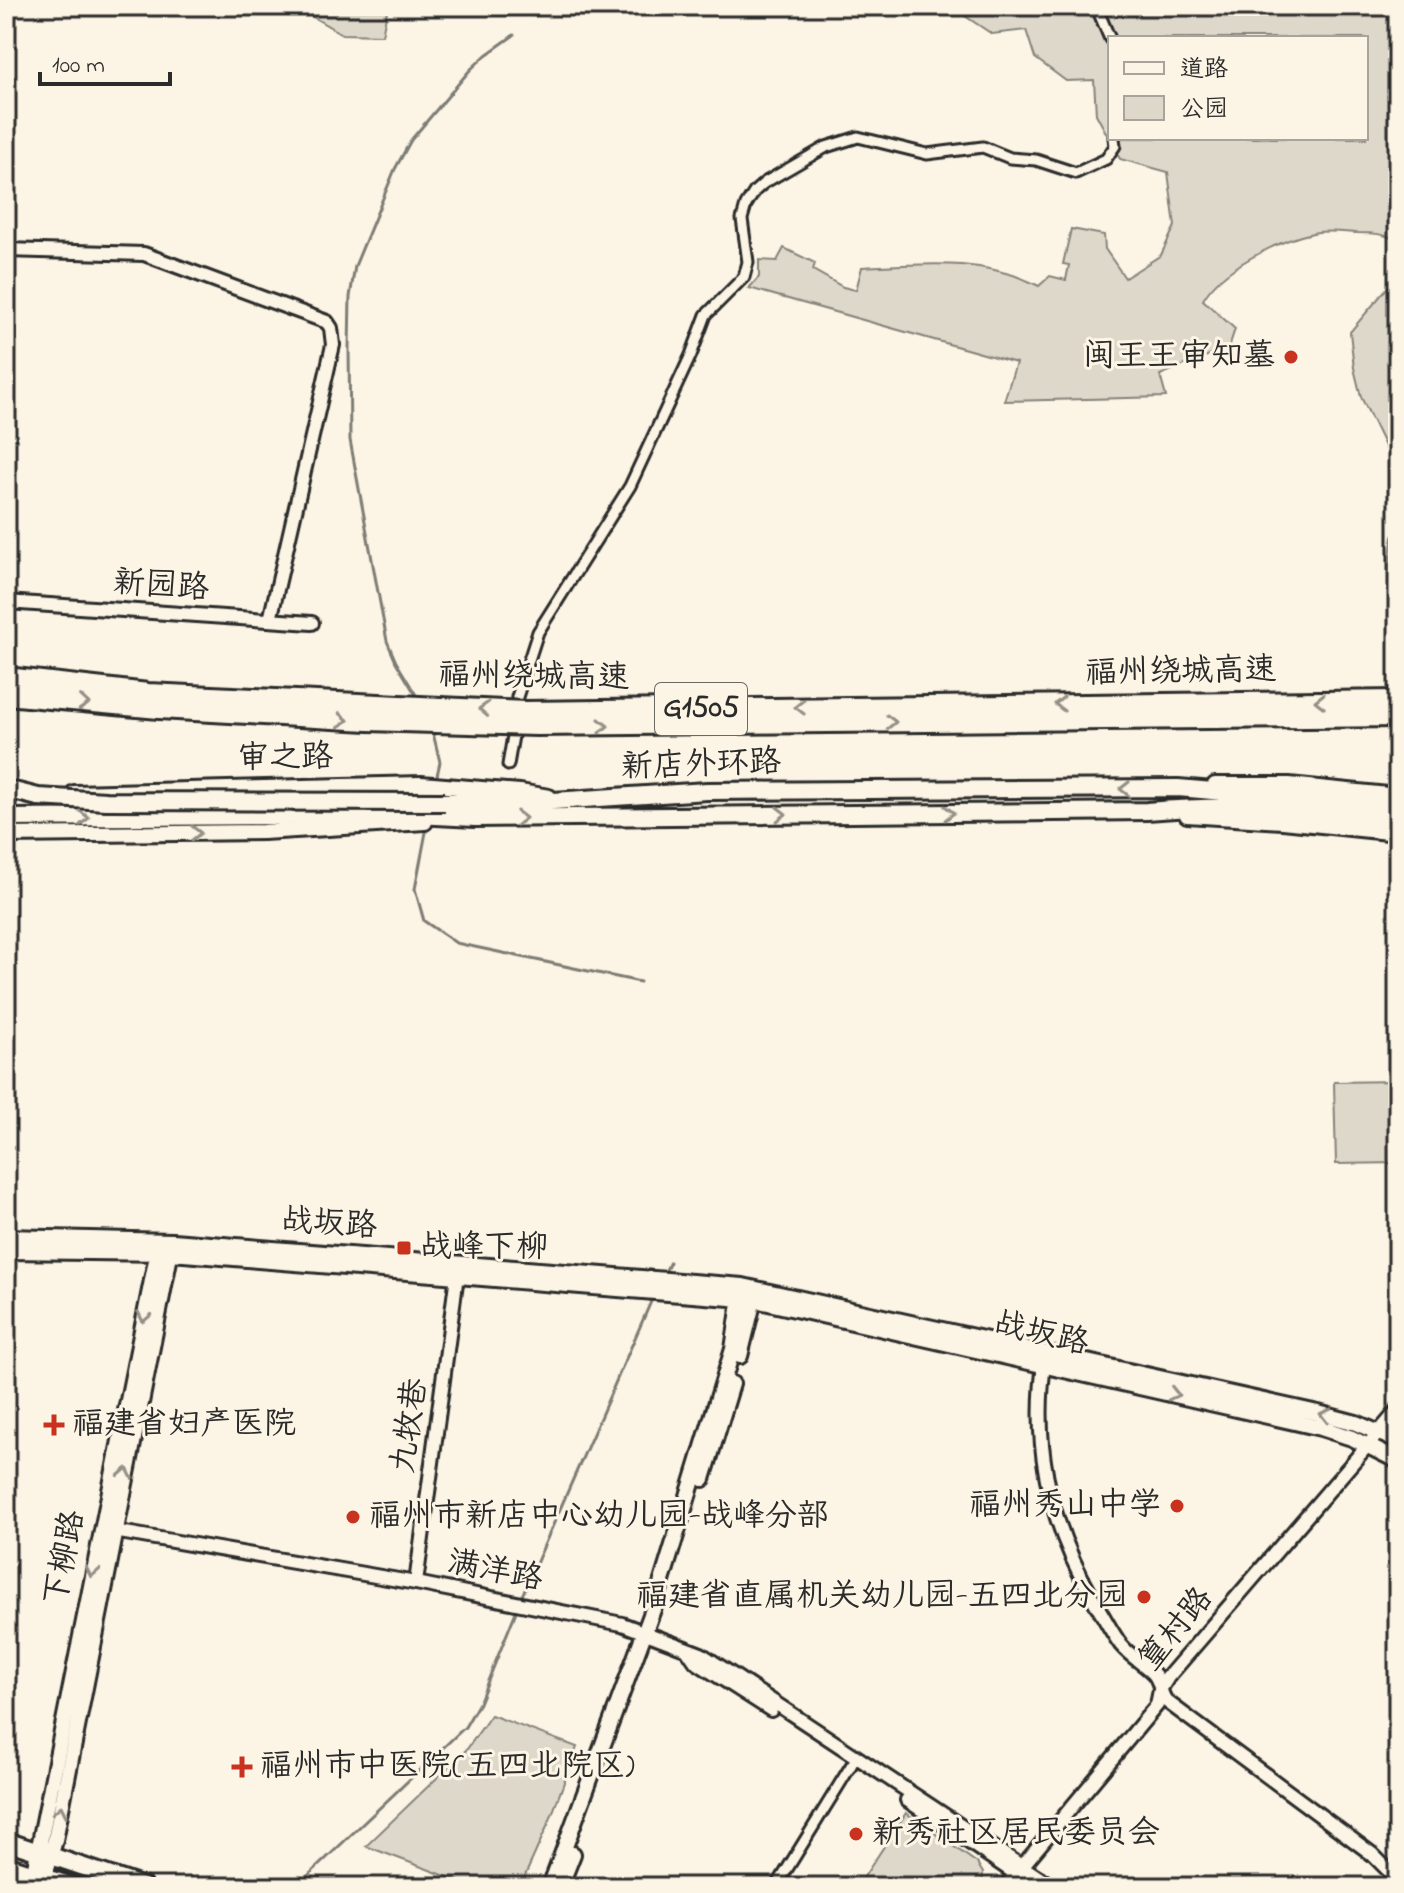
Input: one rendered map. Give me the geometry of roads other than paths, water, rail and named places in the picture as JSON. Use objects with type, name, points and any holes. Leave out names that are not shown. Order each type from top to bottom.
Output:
[{"type":"highway","name":"福州绕城高速","points":[[6,677],[148,693],[525,711],[1398,700]]},
{"type":"highway","name":"福州绕城高速","points":[[6,695],[159,709],[368,721],[537,726],[1398,717]]},
{"type":"main road","name":"审之路","points":[[6,792],[421,784],[444,806]]},
{"type":"main road","points":[[1178,788],[1289,785],[1398,796]]},
{"type":"main road","name":"新店外环路","points":[[6,818],[444,806],[707,791],[1178,788],[1398,807]]},
{"type":"main road","name":"新店外环路","points":[[6,792],[106,801],[444,806],[475,818],[1147,811],[1192,807],[1259,808],[1398,820]]},
{"type":"main road","points":[[6,835],[263,832],[416,823],[444,806]]},
{"type":"main road","points":[[1147,811],[1398,833]]},
{"type":"main road","name":"战坂路","points":[[6,1237],[749,1293],[1045,1358],[1318,1413],[1380,1432],[1398,1441]]},
{"type":"main road","name":"战坂路","points":[[6,1251],[165,1247],[457,1275],[646,1284]]},
{"type":"main road","name":"下柳路","points":[[38,1881],[165,1247]]},
{"type":"main road","points":[[560,1887],[650,1635],[749,1293]]},
{"type":"main road","name":"战坂路","points":[[1045,1358],[1321,1428],[1370,1445],[1398,1461]]},
{"type":"main road","points":[[550,1887],[650,1635]]},
{"type":"main road","points":[[6,1841],[144,1887]]},
{"type":"main road","points":[[6,1865],[38,1881],[75,1887]]},
{"type":"street","points":[[1096,6],[1109,36]]},
{"type":"street","points":[[508,765],[517,697],[538,632],[630,486],[691,355],[706,315],[744,277],[748,262],[742,219],[746,205],[759,187],[826,147],[858,137],[927,154],[983,147],[1010,158],[1036,160],[1076,173],[1106,159],[1115,146],[1114,140]]},
{"type":"street","points":[[6,250],[144,254],[327,322],[333,345],[270,620]]},
{"type":"street","name":"新园路","points":[[6,602],[312,623]]},
{"type":"street","name":"九牧巷","points":[[416,1583],[457,1275]]},
{"type":"street","points":[[1045,1358],[1040,1414],[1048,1490],[1057,1523],[1081,1577],[1114,1635],[1128,1653],[1155,1674],[1166,1701],[1372,1854],[1398,1880]]},
{"type":"street","name":"篁村路","points":[[1005,1887],[1157,1705],[1160,1690],[1182,1660],[1398,1410]]},
{"type":"street","name":"满洋路","points":[[107,1530],[416,1583],[622,1624],[701,1654],[1018,1870],[1035,1887]]},
{"type":"street","name":"满洋路","points":[[687,1649],[696,1662],[852,1764],[1018,1870],[1053,1887]]},
{"type":"street","points":[[776,1887],[852,1764]]},
{"type":"waterway","points":[[419,700],[387,641],[350,440],[350,297],[355,266],[395,169],[411,140],[470,70],[514,35]]},
{"type":"waterway","points":[[432,729],[440,762],[436,780]]},
{"type":"waterway","points":[[427,827],[415,889],[424,921],[456,943],[640,982]]},
{"type":"waterway","points":[[663,1276],[670,1262]]},
{"type":"waterway","points":[[521,1598],[653,1297]]},
{"type":"waterway","points":[[296,1887],[465,1727],[479,1703],[517,1609]]},
{"type":"place","name":"闽王王审知墓","points":[[1291,357]]},
{"type":"place","name":"战峰下柳","points":[[404,1248]]},
{"type":"place","name":"福建省妇产医院","points":[[54,1425]]},
{"type":"place","name":"福州秀山中学","points":[[1177,1506]]},
{"type":"place","name":"福州市新店中心幼儿园-战峰分部","points":[[353,1517]]},
{"type":"place","name":"福建省直属机关幼儿园-五四北分园","points":[[1144,1597]]},
{"type":"place","name":"福州市中医院(五四北院区)","points":[[242,1767]]},
{"type":"place","name":"新秀社区居民委员会","points":[[856,1834]]}]
